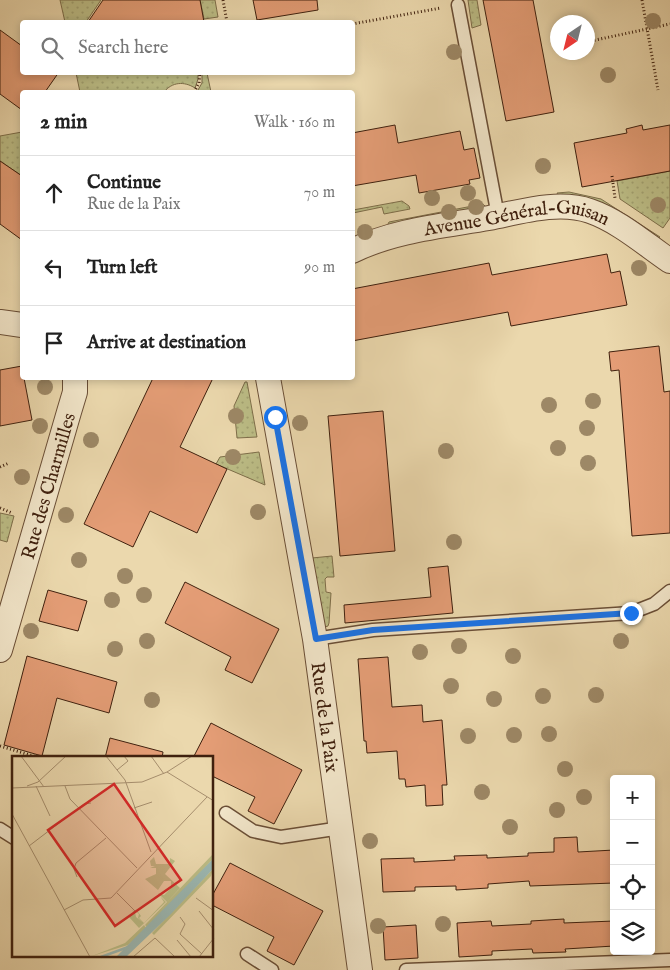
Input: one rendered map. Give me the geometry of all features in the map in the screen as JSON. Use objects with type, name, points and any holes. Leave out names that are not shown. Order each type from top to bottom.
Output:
[{"type":"street","name":"Avenue Général-Guisan","points":[[355,250],[404,233],[563,206],[589,210],[608,218],[670,261]]},
{"type":"street","points":[[0,322],[20,325]]},
{"type":"street","name":"Rue des Charmilles","points":[[0,650],[75,392],[75,380]]},
{"type":"street","name":"Rue de la Paix","points":[[268,380],[316,639],[360,970]]},
{"type":"lane","points":[[458,5],[498,216]]},
{"type":"lane","points":[[316,639],[373,630],[631,613],[654,604],[670,592]]},
{"type":"lane","points":[[226,813],[254,831],[281,837],[341,828]]},
{"type":"lane","points":[[0,829],[12,837]]},
{"type":"lane","points":[[247,954],[272,970]]},
{"type":"lane","points":[[406,970],[670,960]]},
{"type":"path","points":[[223,0],[227,20]]},
{"type":"path","points":[[642,0],[658,90]]},
{"type":"path","points":[[355,23],[458,5]]},
{"type":"path","points":[[595,40],[670,24]]},
{"type":"path","points":[[195,90],[199,83],[200,75]]},
{"type":"path","points":[[612,176],[616,202]]},
{"type":"path","points":[[0,467],[9,463]]},
{"type":"path","points":[[0,504],[0,508],[12,513]]},
{"type":"path","points":[[0,746],[33,756]]},
{"type":"green space","points":[[60,0],[101,0],[87,20],[65,20]]},
{"type":"green space","points":[[200,0],[215,0],[218,17],[204,19]]},
{"type":"green space","points":[[468,0],[477,0],[481,25],[472,28]]},
{"type":"green space","points":[[76,75],[198,75],[195,88],[187,84],[174,84],[166,90],[80,90]]},
{"type":"green space","points":[[202,75],[207,75],[211,90],[198,90],[202,83]]},
{"type":"green space","points":[[20,132],[20,175],[0,161],[0,136]]},
{"type":"green space","points":[[670,171],[670,218],[663,228],[620,199],[617,181]]},
{"type":"green space","points":[[569,192],[601,199],[660,237],[656,240],[559,197],[557,193]]},
{"type":"green space","points":[[402,201],[410,209],[384,214],[382,207],[355,213],[355,210]]},
{"type":"green space","points":[[483,204],[486,207],[387,226],[389,222]]},
{"type":"green space","points":[[245,382],[247,382],[257,437],[237,438],[234,406]]},
{"type":"green space","points":[[259,452],[265,485],[216,464],[220,457]]},
{"type":"green space","points":[[0,513],[14,516],[7,542],[0,540]]},
{"type":"green space","points":[[332,556],[334,577],[327,577],[325,579],[326,592],[331,593],[329,623],[325,627],[312,558]]},
{"type":"building","points":[[103,0],[200,0],[204,20],[89,20]]},
{"type":"building","points":[[253,0],[317,0],[318,10],[257,20]]},
{"type":"building","points":[[483,0],[533,0],[554,112],[506,121]]},
{"type":"building","points":[[0,30],[20,45],[20,75],[57,75],[46,90],[20,90],[20,109],[0,94]]},
{"type":"building","points":[[395,125],[398,143],[460,131],[464,150],[474,148],[480,178],[469,180],[470,184],[419,193],[416,175],[355,185],[355,132]]},
{"type":"building","points":[[642,125],[643,130],[670,125],[670,171],[582,187],[574,143],[627,133],[626,129]]},
{"type":"building","points":[[0,161],[20,175],[20,239],[0,224]]},
{"type":"building","points":[[607,254],[611,273],[620,271],[627,305],[511,326],[508,312],[355,340],[355,288],[489,263],[492,275]]},
{"type":"building","points":[[659,346],[664,392],[670,391],[670,533],[632,536],[619,370],[611,371],[609,352]]},
{"type":"building","points":[[20,366],[20,380],[24,380],[32,420],[0,426],[0,370]]},
{"type":"building","points":[[152,380],[212,380],[180,447],[227,469],[197,533],[150,511],[133,547],[84,524]]},
{"type":"building","points":[[383,411],[395,551],[340,556],[328,416]]},
{"type":"building","points":[[448,566],[453,613],[345,623],[344,605],[431,597],[428,568]]},
{"type":"building","points":[[185,582],[279,629],[252,683],[225,670],[231,657],[165,623]]},
{"type":"building","points":[[48,590],[87,601],[78,631],[39,621]]},
{"type":"building","points":[[27,656],[117,682],[109,713],[57,698],[42,756],[4,745]]},
{"type":"building","points":[[388,657],[392,707],[422,705],[423,722],[442,720],[447,785],[442,785],[443,805],[426,806],[425,785],[406,787],[405,779],[399,779],[397,751],[367,753],[366,741],[364,741],[358,659]]},
{"type":"building","points":[[211,723],[302,770],[274,824],[248,811],[255,797],[214,777],[214,756],[194,756]]},
{"type":"building","points":[[110,738],[163,752],[162,756],[106,756]]},
{"type":"building","points":[[577,837],[578,852],[610,850],[610,883],[530,886],[529,881],[488,884],[488,888],[456,890],[456,886],[415,887],[415,891],[383,892],[381,859],[414,858],[414,862],[455,860],[454,856],[487,855],[487,858],[528,856],[528,853],[554,852],[554,838]]},
{"type":"building","points":[[230,863],[323,911],[294,965],[267,951],[274,937],[214,906],[214,892]]},
{"type":"building","points":[[564,919],[564,923],[610,921],[610,946],[565,949],[566,952],[533,953],[532,949],[492,951],[492,955],[459,957],[457,923],[491,921],[492,926],[531,924],[531,921]]},
{"type":"building","points":[[416,925],[418,958],[385,960],[383,927]]},
{"type":"route","points":[[275,417],[316,639],[373,630],[631,613]]}]
